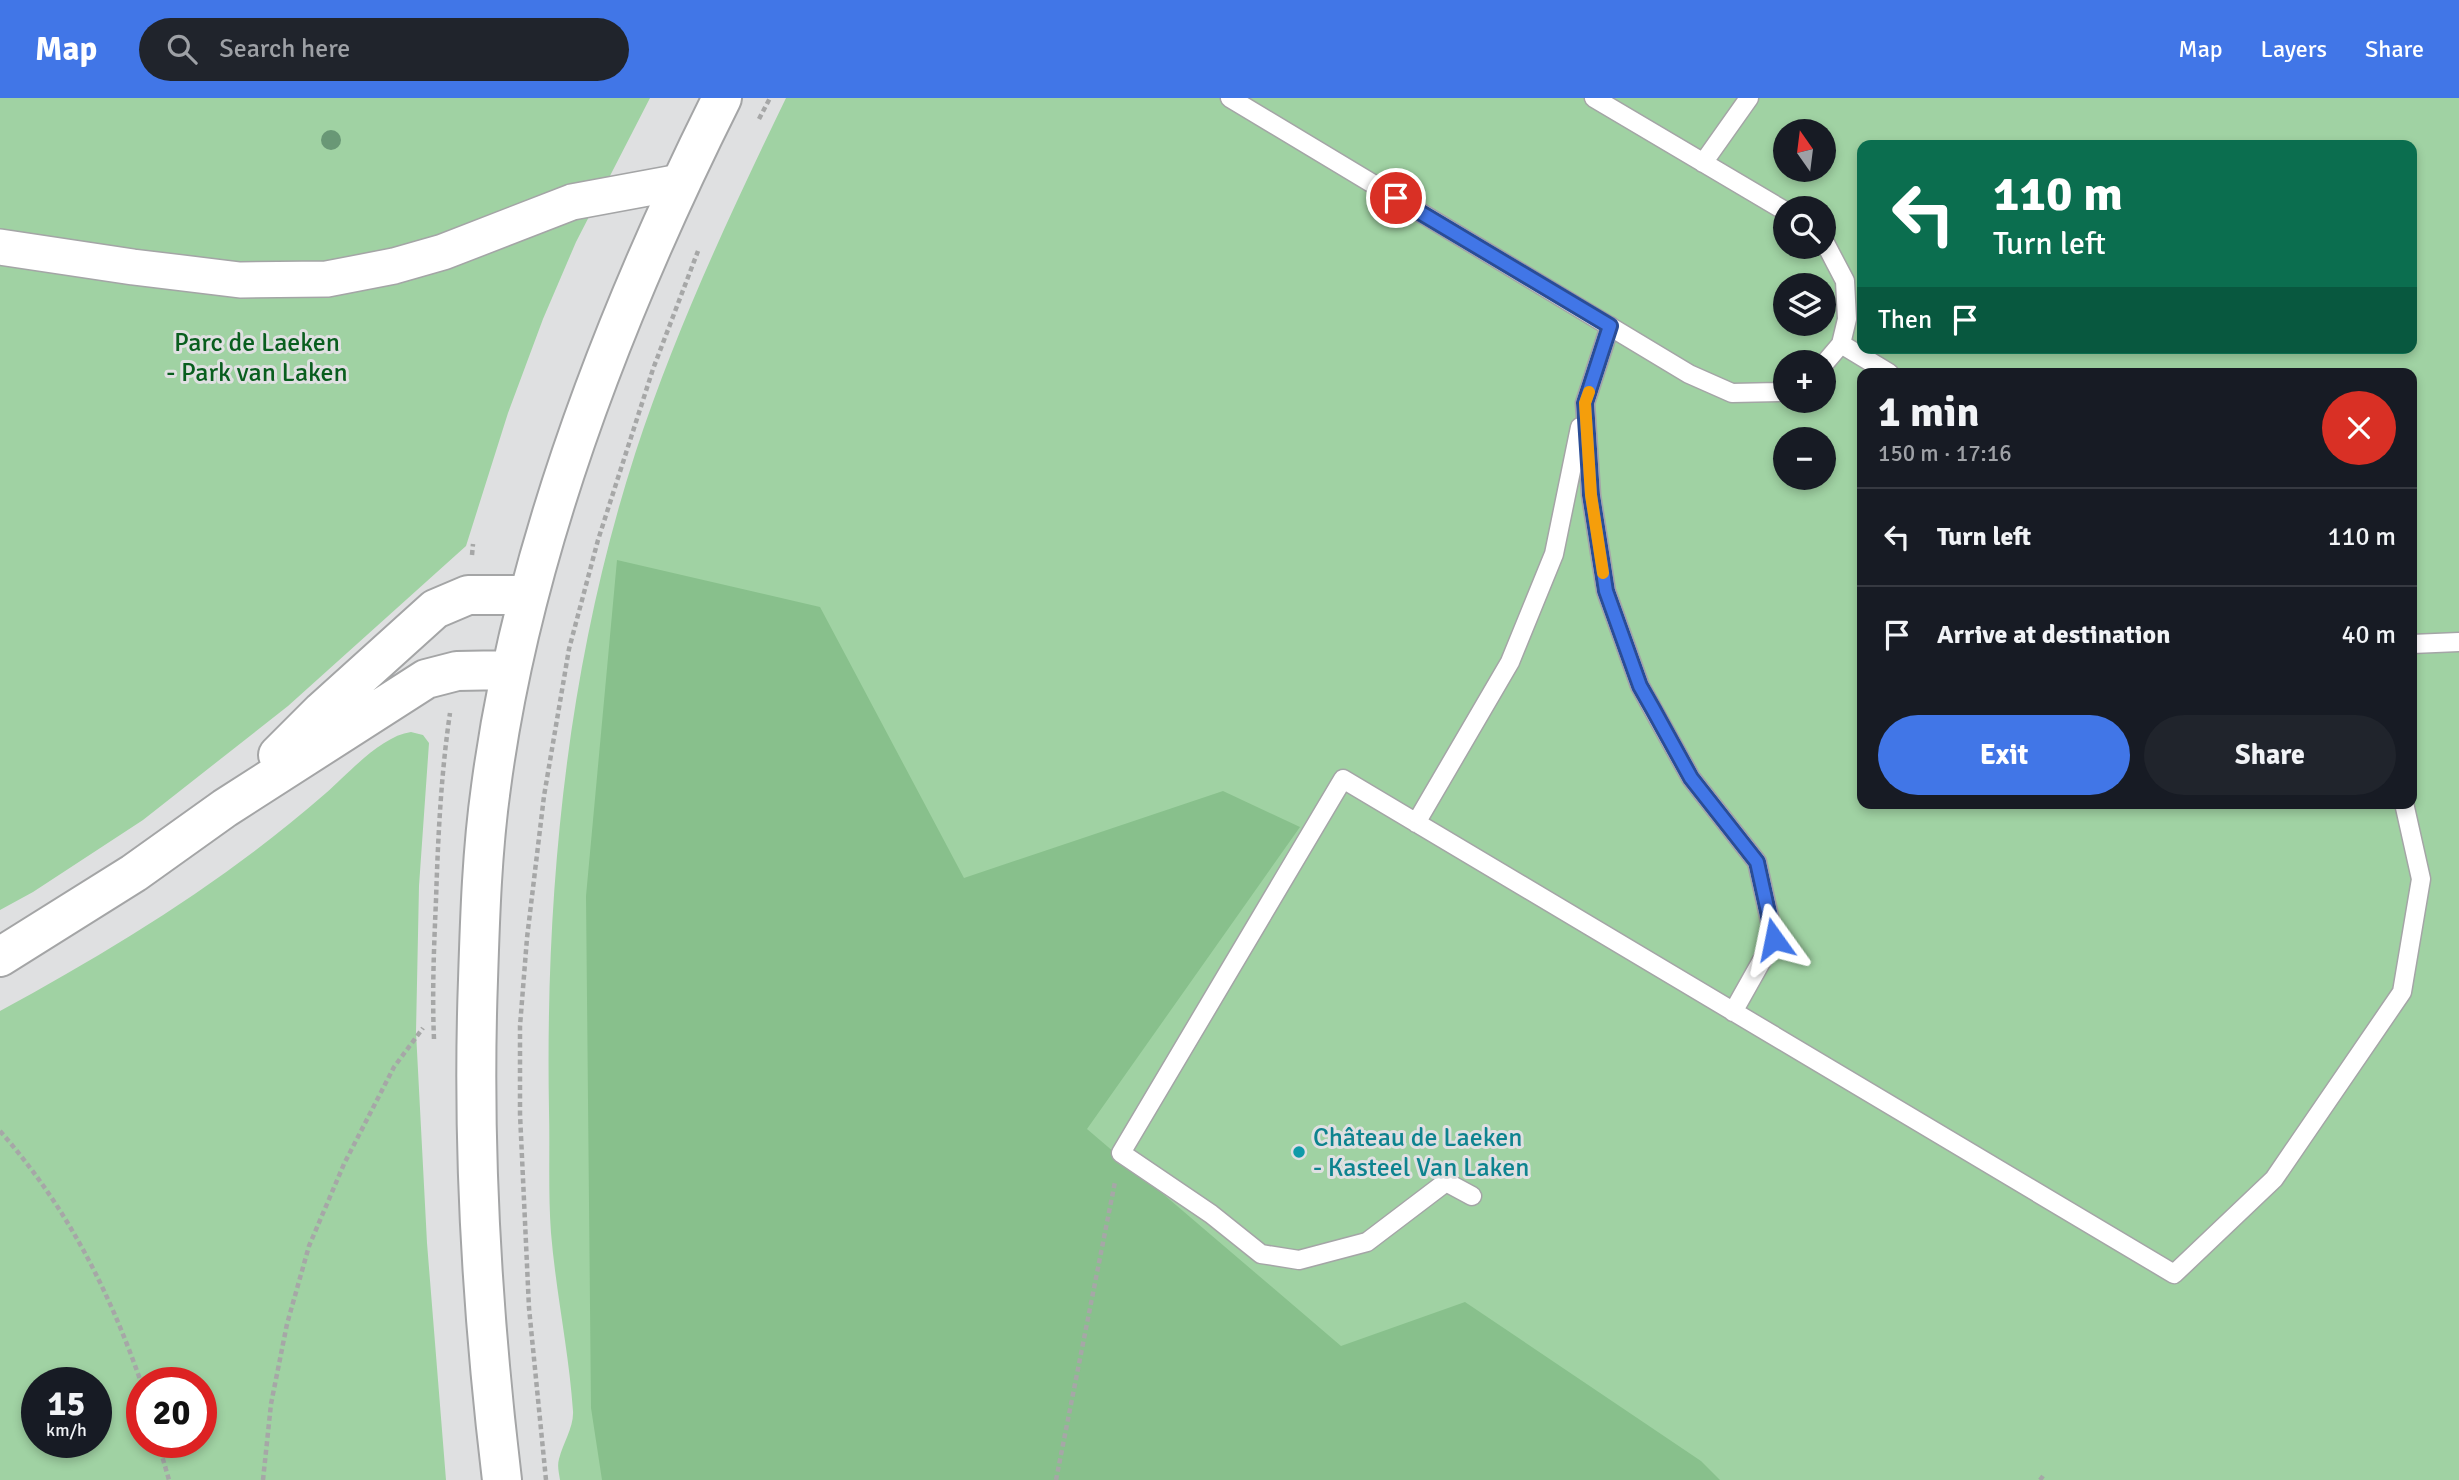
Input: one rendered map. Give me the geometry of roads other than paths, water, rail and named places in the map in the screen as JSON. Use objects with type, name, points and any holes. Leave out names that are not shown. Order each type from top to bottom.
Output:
[{"type":"main road","points":[[502,1480],[479,1219],[475,1071],[480,922],[491,788],[511,670],[552,516],[632,293],[680,182],[722,98]]},
{"type":"main road","points":[[225,808],[322,711],[435,609],[468,595],[529,595]]},
{"type":"main road","points":[[0,957],[134,873],[225,808],[426,679],[457,671],[511,670]]},
{"type":"street","points":[[0,247],[240,280],[327,279],[394,266],[443,252],[572,202],[680,182]]},
{"type":"lane","points":[[1230,98],[1689,374],[1732,393],[1773,392]]},
{"type":"lane","points":[[1594,98],[1773,204]]},
{"type":"lane","points":[[1703,163],[1749,98]]},
{"type":"lane","points":[[1833,259],[1845,281],[1847,319],[1841,345],[1836,351]]},
{"type":"lane","points":[[1416,823],[1510,662],[1554,555],[1585,403],[1610,326]]},
{"type":"lane","points":[[1841,345],[1880,368]]},
{"type":"lane","points":[[1585,403],[1591,495],[1606,591],[1640,686],[1691,778],[1757,862],[1774,939],[1733,1012]]},
{"type":"lane","points":[[2417,645],[2459,642]]},
{"type":"lane","points":[[1472,1196],[1446,1182],[1367,1242],[1299,1261],[1261,1254],[1211,1214],[1121,1153],[1343,779],[2174,1274],[2274,1179],[2402,992],[2421,879],[2405,809]]},
{"type":"place","name":"Château de Laeken - Kasteel Van Laken","points":[[1299,1152]]},
{"type":"park label","name":"Parc de Laeken - Park van Laken","points":[[257,357]]}]
